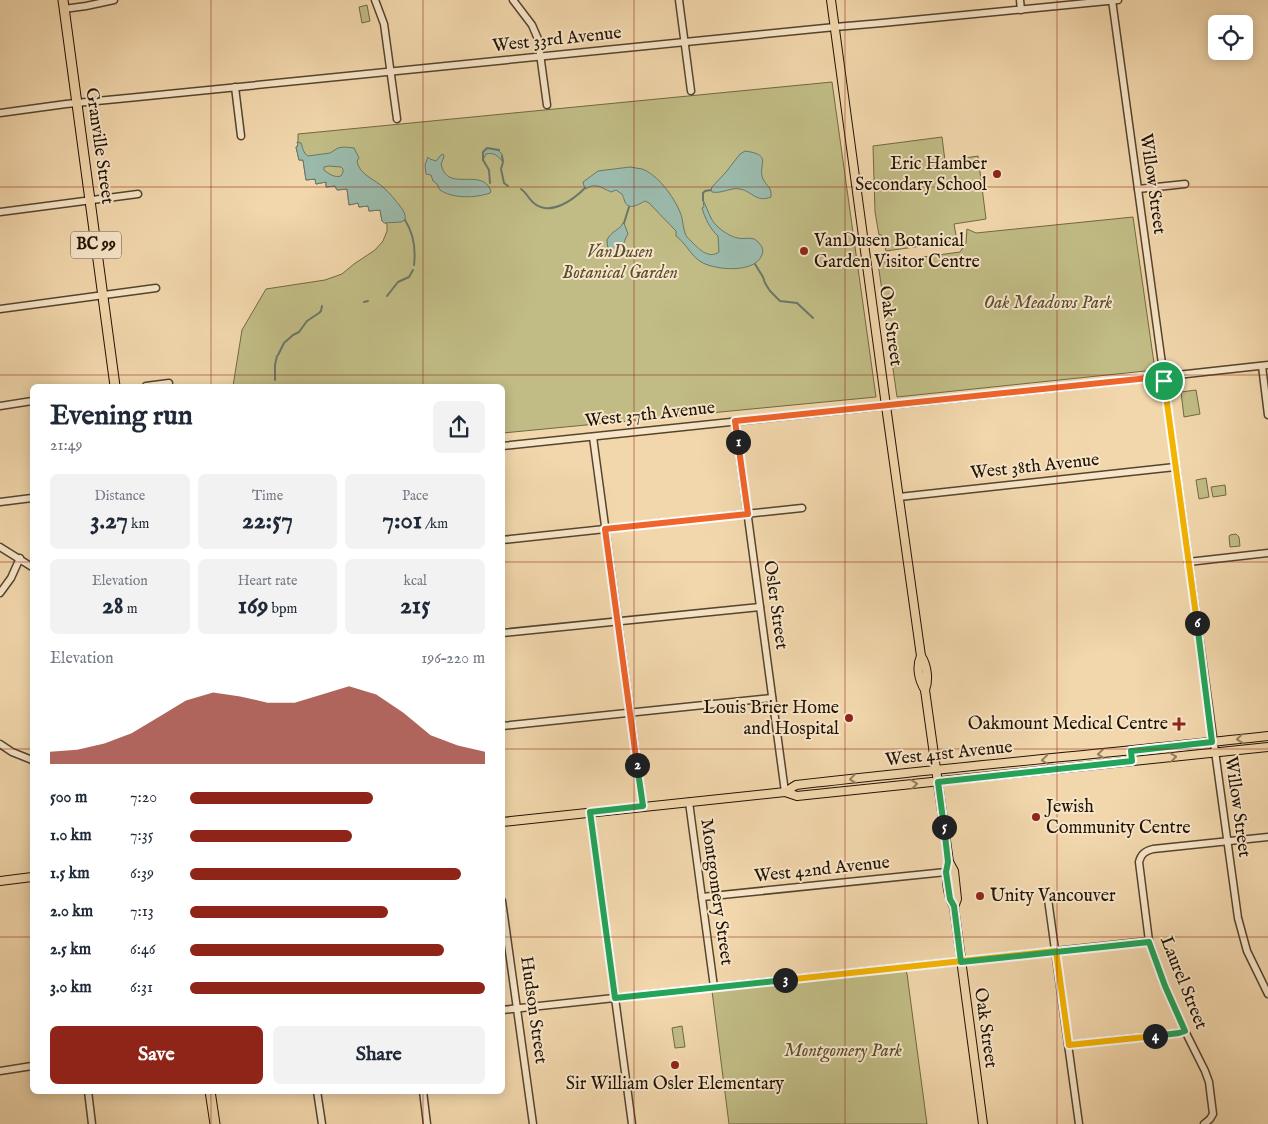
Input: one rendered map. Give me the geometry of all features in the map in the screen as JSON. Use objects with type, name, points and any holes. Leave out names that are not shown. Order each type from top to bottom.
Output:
[{"type":"highway","name":"Granville Street","points":[[63,5],[115,384]]},
{"type":"highway","points":[[210,1094],[215,1124]]},
{"type":"main road","name":"Oak Street","points":[[831,0],[921,656],[918,663],[920,683],[925,690],[948,862],[946,872],[950,899],[954,906],[983,1124]]},
{"type":"main road","name":"West 41st Avenue","points":[[505,822],[785,792],[796,786],[1017,759],[1131,747],[1268,736]]},
{"type":"main road","points":[[1131,747],[1132,761]]},
{"type":"main road","name":"West 41st Avenue","points":[[785,792],[797,796],[1268,747]]},
{"type":"main road","points":[[1017,759],[1019,773]]},
{"type":"main road","name":"Oak Street","points":[[948,862],[954,871],[957,899],[954,906]]},
{"type":"main road","points":[[0,881],[30,877]]},
{"type":"street","points":[[63,5],[86,6],[114,0]]},
{"type":"street","points":[[376,0],[384,24],[397,119]]},
{"type":"street","points":[[513,0],[532,25],[538,39],[547,105]]},
{"type":"street","points":[[678,0],[691,91]]},
{"type":"street","points":[[1020,0],[1021,10]]},
{"type":"street","name":"Willow Street","points":[[1112,0],[1212,742],[1238,918],[1247,951],[1268,994]]},
{"type":"street","name":"West 33rd Avenue","points":[[0,113],[77,103],[391,71],[1118,0]]},
{"type":"street","points":[[235,87],[241,136]]},
{"type":"street","points":[[1138,189],[1185,184]]},
{"type":"street","points":[[0,212],[138,194]]},
{"type":"street","points":[[0,309],[156,288]]},
{"type":"street","points":[[1265,366],[1268,415]]},
{"type":"street","name":"West 37th Avenue","points":[[505,446],[1265,366]]},
{"type":"street","points":[[162,384],[170,383]]},
{"type":"street","points":[[0,406],[30,401]]},
{"type":"street","name":"Osler Street","points":[[735,421],[785,792]]},
{"type":"street","points":[[593,437],[643,806]]},
{"type":"street","name":"West 38th Avenue","points":[[898,498],[1175,467]]},
{"type":"street","points":[[0,502],[30,498]]},
{"type":"street","points":[[505,540],[802,508]]},
{"type":"street","points":[[0,547],[30,566]]},
{"type":"street","points":[[1188,562],[1268,553]]},
{"type":"street","points":[[0,593],[11,578],[20,558]]},
{"type":"street","points":[[505,634],[760,607]]},
{"type":"street","points":[[505,726],[772,698]]},
{"type":"street","points":[[0,745],[30,759]]},
{"type":"street","name":"Montgomery Street","points":[[688,802],[714,987]]},
{"type":"street","points":[[590,812],[632,1124]]},
{"type":"street","points":[[1226,841],[1268,837]]},
{"type":"street","name":"Laurel Street","points":[[1204,1124],[1210,1119],[1213,1110],[1209,1082],[1206,1071],[1185,1031],[1165,986],[1149,942],[1138,866],[1142,854],[1153,849],[1226,841]]},
{"type":"street","name":"West 42nd Avenue","points":[[702,897],[946,872]]},
{"type":"street","points":[[1048,899],[1079,1124]]},
{"type":"street","name":"Hudson Street","points":[[505,922],[533,1124]]},
{"type":"street","points":[[505,1010],[1149,942]]},
{"type":"street","points":[[1069,1045],[1185,1031]]},
{"type":"street","points":[[0,1070],[30,1066]]},
{"type":"street","points":[[88,1094],[92,1124]]},
{"type":"street","points":[[318,1094],[322,1124]]},
{"type":"street","points":[[423,1094],[427,1124]]},
{"type":"green space","points":[[367,5],[370,21],[362,23],[359,7]]},
{"type":"green space","name":"VanDusen Botanical Garden","points":[[832,82],[876,397],[505,433],[505,384],[233,384],[242,330],[266,289],[325,280],[342,274],[375,250],[383,241],[387,231],[387,224],[382,221],[380,210],[369,211],[368,206],[359,207],[358,203],[349,205],[347,189],[337,190],[335,186],[326,187],[326,182],[316,184],[315,179],[306,180],[303,160],[299,160],[296,147],[298,146],[298,134]]},
{"type":"green space","points":[[942,137],[945,161],[978,156],[986,219],[954,224],[957,241],[886,251],[882,235],[879,235],[875,212],[873,146]]},
{"type":"green space","name":"Oak Meadows Park","points":[[1133,217],[1155,370],[897,397],[878,263],[960,252],[966,243],[967,229],[976,233]]},
{"type":"green space","points":[[1196,390],[1200,414],[1184,417],[1181,392]]},
{"type":"green space","points":[[1206,478],[1209,497],[1199,499],[1196,480]]},
{"type":"green space","points":[[1225,485],[1226,495],[1213,497],[1211,487]]},
{"type":"green space","points":[[1236,534],[1239,537],[1240,546],[1230,547],[1229,537]]},
{"type":"green space","name":"Montgomery Park","points":[[906,971],[927,1124],[729,1124],[712,991]]},
{"type":"green space","points":[[682,1026],[685,1047],[675,1048],[672,1028]]},
{"type":"shaded area","points":[[297,142],[301,143],[304,152],[308,156],[330,153],[338,148],[354,148],[359,158],[357,161],[358,166],[390,194],[403,211],[405,220],[384,223],[380,210],[369,211],[368,206],[359,207],[358,203],[349,205],[347,189],[337,190],[335,186],[326,187],[326,182],[316,184],[315,179],[306,180],[303,160],[299,160],[296,147],[298,146]],"holes":[[[329,166],[341,167],[343,169],[341,176],[332,175],[324,170],[324,167]]]},
{"type":"shaded area","points":[[487,148],[498,150],[502,154],[503,162],[494,154],[486,154],[483,160],[483,152]]},
{"type":"shaded area","points":[[745,151],[759,155],[762,158],[763,179],[770,189],[771,197],[762,199],[744,190],[737,189],[712,192],[712,187],[740,154]]},
{"type":"shaded area","points":[[443,154],[444,157],[441,164],[445,173],[457,179],[480,180],[487,184],[491,191],[490,193],[465,197],[451,195],[440,190],[431,175],[426,174],[425,165],[428,157],[436,161]]},
{"type":"shaded area","points":[[630,167],[648,172],[664,187],[680,212],[687,237],[702,251],[712,255],[719,252],[718,236],[710,227],[705,216],[702,208],[704,207],[703,200],[717,226],[732,236],[752,238],[757,241],[762,248],[763,253],[761,257],[750,266],[734,269],[703,263],[692,254],[676,236],[676,231],[649,203],[645,201],[629,206],[622,194],[616,190],[611,192],[602,187],[595,186],[586,189],[584,186],[583,182],[598,171]]},
{"type":"shaded area","points":[[623,223],[628,234],[620,252],[613,256],[608,250],[607,240]]},
{"type":"waterway","points":[[490,183],[489,170],[483,160],[483,152],[487,148],[499,150]]},
{"type":"waterway","points":[[502,156],[501,169],[504,183],[508,186]]},
{"type":"waterway","points":[[521,189],[535,204],[548,208],[568,202],[585,188]]},
{"type":"waterway","points":[[703,200],[703,193],[711,190]]},
{"type":"waterway","points":[[624,223],[629,207]]},
{"type":"waterway","points":[[405,220],[414,241],[414,265]]},
{"type":"waterway","points":[[755,264],[770,291],[780,301],[797,303],[813,318]]},
{"type":"waterway","points":[[387,296],[398,282],[409,277],[413,270]]},
{"type":"waterway","points":[[364,302],[368,301]]},
{"type":"waterway","points":[[278,355],[284,343],[299,332],[307,321],[319,313],[322,306]]},
{"type":"waterway","points":[[275,380],[277,356]]},
{"type":"place","name":"Eric Hamber Secondary School","points":[[997,174]]},
{"type":"place","name":"VanDusen Botanical Garden Visitor Centre","points":[[804,251]]},
{"type":"place","name":"Louis Brier Home and Hospital","points":[[849,718]]},
{"type":"place","name":"Oakmount Medical Centre","points":[[1179,724]]},
{"type":"place","name":"Jewish Community Centre","points":[[1036,817]]},
{"type":"place","name":"Unity Vancouver","points":[[980,896]]},
{"type":"place","name":"Sir William Osler Elementary","points":[[675,1065]]},
{"type":"route","points":[[1164,381],[1158,377],[735,421],[748,514],[605,529],[643,806],[590,812],[615,998],[972,961],[1056,951],[1069,1045],[1185,1031],[1165,986],[1149,942],[1056,951],[961,962],[954,906],[950,899],[946,872],[948,862],[938,782],[1132,761],[1131,751],[1212,742],[1164,381]]}]
